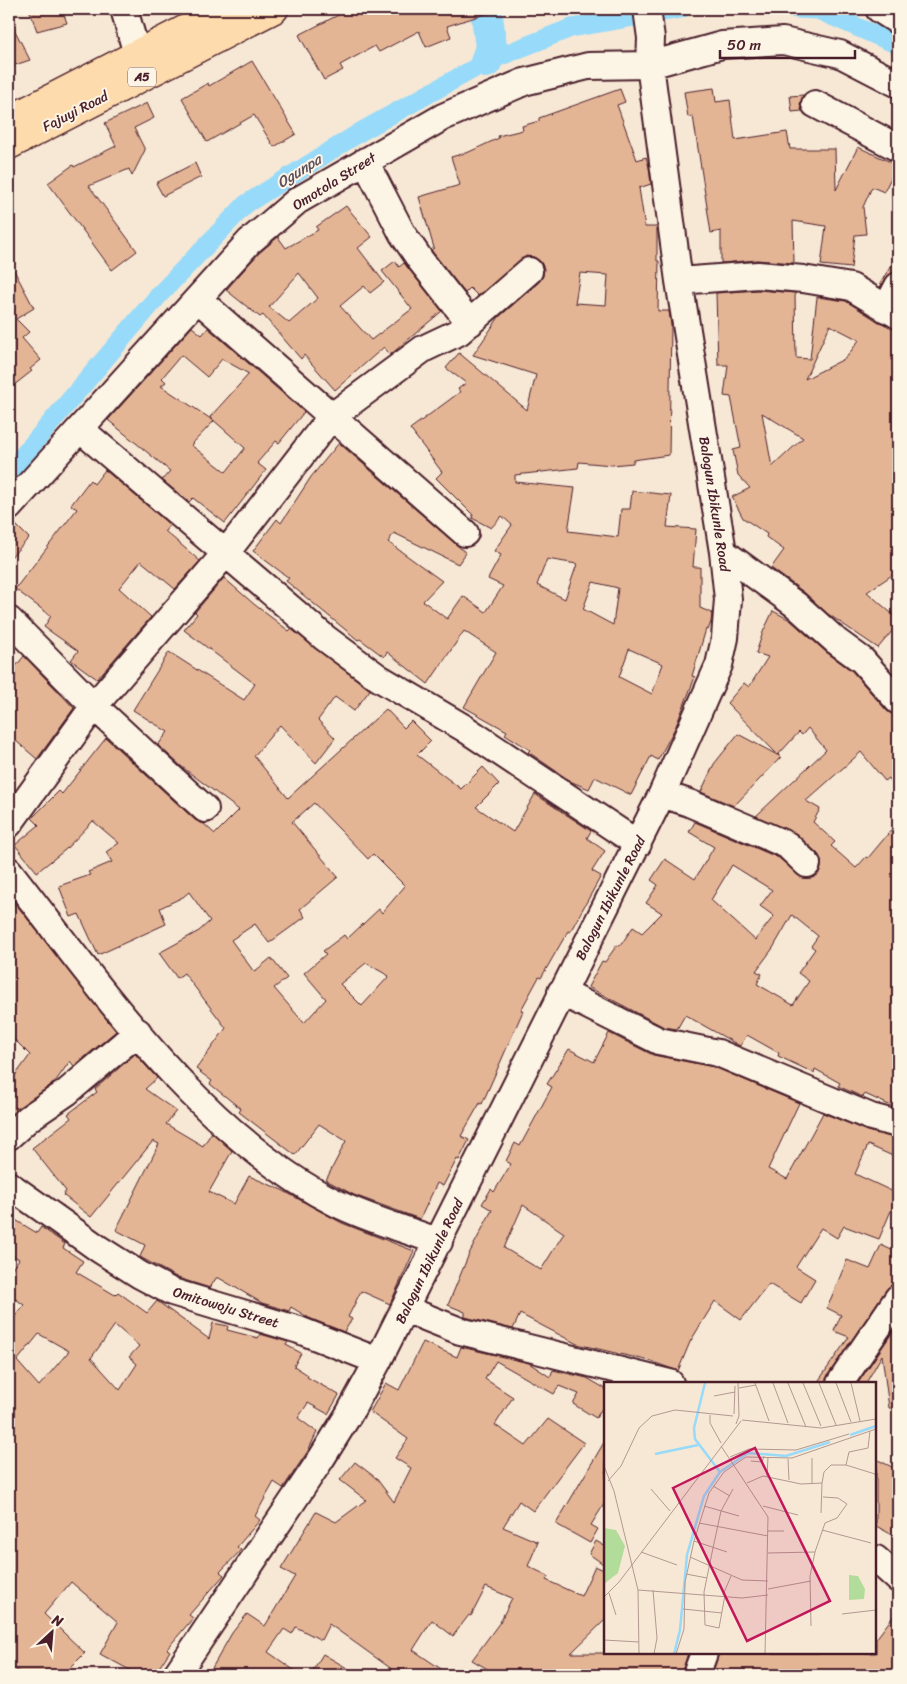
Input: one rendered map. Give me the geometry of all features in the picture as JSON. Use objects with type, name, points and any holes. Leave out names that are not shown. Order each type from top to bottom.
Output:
[{"type":"highway","name":"Fajuyi Road","points":[[9,145],[140,65],[225,9]]},
{"type":"highway","name":"Fajuyi Road","points":[[9,120],[274,9]]},
{"type":"street","points":[[124,9],[140,65]]},
{"type":"street","name":"Balogun Ibikunle Road","points":[[176,1675],[321,1459],[349,1414],[378,1361],[561,992],[638,844],[698,716],[718,665],[724,638],[728,600],[723,552],[679,281],[650,65],[651,38],[647,9]]},
{"type":"street","points":[[879,9],[898,21]]},
{"type":"street","name":"Omotola Street","points":[[9,507],[199,300],[249,242],[297,202],[443,117],[524,82],[588,66],[650,65],[722,45],[782,41],[840,54],[898,84]]},
{"type":"street","points":[[814,104],[898,148]]},
{"type":"street","points":[[365,161],[402,233],[421,261],[470,323]]},
{"type":"street","points":[[9,824],[94,706],[225,554],[331,417],[423,349],[459,332],[529,271]]},
{"type":"street","points":[[679,281],[758,275],[803,279],[850,287],[892,312],[898,286]]},
{"type":"street","points":[[199,300],[465,534]]},
{"type":"street","points":[[80,428],[324,638],[378,678],[464,728],[638,844]]},
{"type":"street","points":[[723,552],[796,605],[836,641],[862,660],[898,701]]},
{"type":"street","points":[[9,620],[94,706],[205,809]]},
{"type":"street","points":[[662,794],[689,802],[787,846],[807,864]]},
{"type":"street","points":[[9,871],[138,1032],[213,1116],[261,1157],[336,1204],[438,1242]]},
{"type":"street","points":[[561,992],[659,1041],[718,1053],[871,1117],[898,1124]]},
{"type":"street","points":[[9,1136],[29,1118],[67,1092],[138,1032]]},
{"type":"street","name":"Omitowoju Street","points":[[9,1185],[132,1270],[172,1292],[300,1330],[378,1361]]},
{"type":"street","points":[[841,1382],[898,1298]]},
{"type":"street","points":[[405,1309],[460,1331],[666,1382]]},
{"type":"street","points":[[877,1560],[898,1579]]},
{"type":"street","points":[[696,1675],[704,1654]]},
{"type":"building","points":[[29,9],[62,9],[67,23],[37,31]]},
{"type":"building","points":[[350,9],[492,9],[492,12],[447,26],[451,37],[426,47],[419,31],[379,52],[375,46],[340,65],[343,70],[324,80],[299,35]]},
{"type":"building","points":[[9,19],[30,60],[9,67]]},
{"type":"building","points":[[252,61],[296,134],[274,147],[254,115],[207,142],[182,98],[208,83],[209,86]]},
{"type":"building","points":[[714,88],[716,102],[730,100],[735,140],[787,132],[790,149],[835,149],[836,190],[858,147],[897,165],[884,192],[872,187],[863,207],[866,234],[855,235],[851,268],[821,265],[826,226],[793,221],[794,263],[757,260],[721,263],[721,231],[711,233],[693,116],[688,117],[684,92]]},
{"type":"building","points":[[620,89],[625,102],[617,105],[637,160],[646,157],[649,167],[651,184],[639,188],[645,227],[657,227],[657,261],[659,261],[658,311],[669,311],[671,325],[669,455],[633,460],[633,463],[612,465],[579,462],[578,468],[515,475],[515,482],[575,488],[568,531],[618,537],[621,509],[630,509],[632,491],[671,495],[667,527],[696,529],[693,567],[700,567],[700,608],[712,613],[711,622],[708,630],[706,629],[692,676],[695,677],[676,726],[658,760],[651,756],[631,795],[595,777],[589,789],[572,782],[528,752],[530,750],[505,734],[507,731],[464,707],[496,652],[464,631],[428,684],[387,652],[384,657],[360,639],[358,640],[286,581],[289,578],[253,551],[277,519],[281,523],[311,477],[339,443],[466,553],[458,564],[394,533],[388,542],[442,581],[423,601],[447,619],[463,596],[486,612],[503,586],[488,579],[501,555],[494,551],[512,525],[502,516],[491,528],[472,518],[473,515],[436,478],[442,472],[410,429],[460,392],[458,389],[466,383],[446,368],[459,353],[527,410],[536,375],[473,355],[499,317],[539,282],[543,276],[544,269],[541,262],[534,257],[526,256],[478,296],[470,288],[465,293],[431,250],[434,248],[419,197],[460,185],[451,157],[469,152],[499,138],[498,136],[523,130],[522,126],[539,121],[539,118]],"holes":[[[580,273],[608,275],[606,305],[575,303]],[[547,559],[577,564],[565,599],[537,585]],[[593,582],[618,588],[613,625],[583,609]],[[629,649],[663,664],[652,694],[619,677]]]},
{"type":"building","points":[[803,95],[800,104],[802,111],[792,112],[790,96]]},
{"type":"building","points":[[147,103],[154,118],[134,128],[145,150],[132,176],[129,169],[89,186],[137,251],[112,270],[48,183],[73,165],[74,167],[116,146],[105,123]]},
{"type":"building","points":[[195,163],[201,177],[163,196],[156,183]]},
{"type":"building","points":[[346,206],[372,237],[358,248],[384,282],[370,293],[364,286],[340,306],[371,340],[412,309],[382,271],[395,261],[399,267],[404,263],[442,311],[390,355],[384,347],[335,390],[304,355],[301,359],[263,315],[260,317],[226,290],[259,253],[278,237],[286,248],[318,230],[316,227]],"holes":[[[299,273],[318,298],[289,323],[269,307]]]},
{"type":"building","points":[[898,255],[898,271],[890,274],[880,287],[882,284],[880,283]]},
{"type":"building","points":[[9,261],[34,308],[16,319],[29,332],[22,338],[41,360],[30,369],[32,371],[9,389]]},
{"type":"building","points":[[758,290],[795,293],[796,358],[810,359],[817,297],[846,301],[879,322],[898,330],[898,571],[867,592],[898,619],[898,624],[878,648],[828,614],[805,593],[771,568],[784,550],[766,537],[767,534],[743,518],[732,497],[750,488],[738,475],[733,450],[741,448],[731,397],[724,396],[728,365],[718,365],[716,293]],"holes":[[[830,325],[859,340],[846,358],[805,379]],[[762,413],[803,438],[772,467]]]},
{"type":"building","points":[[192,327],[202,335],[208,328],[304,412],[279,443],[276,441],[257,463],[266,470],[225,523],[193,498],[189,502],[162,480],[170,471],[108,420]],"holes":[[[181,355],[207,377],[222,359],[249,374],[210,417],[245,448],[226,472],[191,445],[214,421],[161,386],[166,382],[162,378]]]},
{"type":"building","points":[[105,470],[170,525],[165,531],[200,561],[175,589],[141,561],[119,588],[151,617],[97,679],[71,660],[78,651],[44,627],[51,616],[15,589],[77,509],[71,505],[90,480],[94,484]]},
{"type":"building","points":[[16,525],[29,538],[9,559],[9,533]]},
{"type":"building","points":[[224,578],[255,605],[289,631],[291,629],[370,690],[354,711],[335,697],[318,720],[335,738],[316,763],[280,725],[254,756],[288,798],[386,709],[404,728],[411,721],[431,741],[417,755],[461,789],[483,767],[499,784],[476,807],[513,832],[535,794],[591,831],[587,838],[605,851],[592,871],[601,876],[570,932],[568,931],[541,978],[539,977],[521,1010],[523,1011],[482,1104],[480,1103],[461,1136],[469,1140],[459,1160],[457,1159],[443,1186],[437,1183],[420,1219],[354,1195],[326,1180],[346,1141],[319,1124],[295,1155],[239,1112],[241,1109],[210,1084],[212,1081],[196,1069],[226,1028],[184,973],[177,978],[159,953],[199,931],[210,921],[189,892],[160,908],[166,924],[98,955],[79,914],[71,917],[59,886],[90,875],[88,872],[112,862],[106,852],[119,843],[93,821],[65,850],[37,872],[15,845],[39,825],[32,818],[59,791],[62,794],[106,738],[195,820],[204,824],[215,834],[239,810],[182,767],[158,745],[168,732],[133,710],[169,652],[244,700],[255,684],[184,630],[197,614],[195,612]],"holes":[[[314,803],[368,859],[373,854],[405,886],[382,913],[379,909],[347,939],[344,935],[323,951],[326,954],[304,973],[326,999],[304,1023],[274,988],[287,978],[271,958],[254,972],[231,940],[255,924],[269,943],[305,917],[300,909],[338,877],[292,822]],[[366,963],[389,976],[362,1006],[340,984]]]},
{"type":"building","points":[[773,611],[790,620],[826,652],[852,671],[887,711],[898,716],[898,793],[889,778],[885,781],[861,752],[806,801],[820,809],[813,822],[835,842],[831,846],[856,868],[866,857],[868,858],[898,822],[898,1109],[865,1094],[863,1097],[838,1086],[840,1083],[815,1069],[814,1073],[778,1056],[779,1053],[747,1035],[740,1046],[685,1015],[677,1029],[664,1027],[588,987],[602,961],[605,962],[617,945],[620,946],[633,927],[642,933],[662,913],[646,903],[658,885],[651,880],[665,859],[695,879],[714,847],[689,832],[695,822],[779,858],[803,878],[812,878],[818,875],[821,868],[821,860],[818,854],[797,834],[756,816],[826,750],[808,728],[802,735],[799,732],[778,755],[727,703],[744,683],[749,687],[768,657],[756,653]],"holes":[[[732,865],[772,890],[760,906],[774,916],[755,940],[711,900]],[[792,915],[818,936],[811,946],[815,949],[798,973],[809,981],[793,1005],[757,984],[762,974],[756,971],[773,948]]]},
{"type":"building","points":[[24,656],[74,708],[37,759],[9,735],[9,675]]},
{"type":"building","points":[[738,734],[781,757],[734,806],[701,792],[714,764]]},
{"type":"building","points":[[9,899],[19,908],[116,1031],[74,1066],[70,1061],[55,1082],[9,1116],[9,1084],[30,1055],[9,1034]]},
{"type":"building","points":[[609,1033],[653,1055],[714,1067],[799,1103],[768,1169],[787,1179],[823,1113],[867,1131],[898,1139],[898,1150],[895,1157],[868,1145],[855,1174],[898,1194],[879,1239],[844,1226],[837,1238],[821,1228],[796,1267],[815,1279],[801,1303],[769,1284],[741,1320],[715,1301],[690,1342],[678,1371],[650,1361],[577,1344],[520,1314],[513,1329],[465,1317],[465,1312],[448,1305],[469,1254],[492,1210],[482,1204],[491,1189],[494,1192],[511,1164],[506,1161],[515,1143],[520,1146],[552,1087],[547,1084],[569,1049],[594,1062]],"holes":[[[523,1205],[564,1233],[541,1270],[504,1248]]]},
{"type":"building","points":[[135,1054],[157,1078],[145,1089],[176,1111],[166,1124],[203,1146],[212,1132],[232,1151],[209,1192],[234,1204],[249,1176],[282,1190],[342,1223],[414,1251],[390,1304],[361,1291],[348,1317],[352,1319],[344,1332],[309,1318],[291,1307],[289,1311],[262,1303],[219,1278],[216,1278],[210,1288],[178,1278],[140,1257],[145,1245],[116,1230],[159,1144],[153,1141],[91,1217],[63,1195],[66,1191],[32,1148],[71,1118],[68,1114],[97,1092],[95,1089]]},
{"type":"building","points":[[9,1216],[37,1233],[41,1227],[65,1244],[63,1248],[83,1261],[76,1272],[115,1295],[118,1292],[147,1313],[157,1301],[209,1339],[213,1323],[228,1326],[227,1330],[258,1338],[260,1334],[288,1342],[286,1345],[301,1353],[294,1366],[308,1375],[307,1377],[339,1395],[328,1414],[308,1403],[298,1418],[317,1432],[308,1451],[283,1488],[274,1482],[255,1516],[260,1520],[237,1547],[241,1550],[220,1572],[224,1575],[189,1615],[193,1618],[167,1649],[170,1651],[154,1675],[139,1675],[100,1654],[118,1622],[71,1582],[44,1614],[85,1653],[63,1675],[25,1675],[9,1666],[9,1324],[24,1305],[9,1294],[9,1273],[19,1259],[9,1253]],"holes":[[[115,1325],[139,1346],[129,1357],[137,1364],[120,1390],[91,1358]],[[39,1334],[69,1351],[39,1386],[17,1361]]]},
{"type":"building","points":[[881,1245],[898,1253],[898,1283],[891,1285],[886,1290],[828,1375],[825,1382],[818,1382],[849,1337],[834,1331],[841,1315],[827,1308],[847,1260],[870,1269]]},
{"type":"building","points":[[898,1324],[898,1408],[889,1408],[882,1355],[867,1382],[859,1382]]},
{"type":"building","points":[[423,1342],[457,1357],[461,1347],[529,1363],[550,1377],[553,1370],[587,1378],[604,1388],[604,1405],[596,1418],[573,1404],[579,1394],[559,1386],[554,1394],[496,1361],[485,1379],[513,1397],[495,1425],[526,1446],[548,1419],[584,1443],[533,1511],[519,1501],[503,1527],[538,1542],[528,1566],[548,1576],[546,1580],[581,1596],[595,1566],[604,1570],[604,1621],[571,1653],[688,1654],[681,1675],[498,1675],[472,1660],[500,1622],[512,1598],[486,1587],[471,1616],[469,1615],[453,1636],[432,1620],[413,1650],[450,1675],[400,1675],[329,1624],[321,1640],[296,1627],[292,1634],[284,1629],[268,1652],[301,1675],[208,1675],[232,1633],[247,1614],[265,1626],[295,1576],[281,1569],[316,1512],[336,1522],[366,1500],[340,1480],[355,1462],[376,1478],[394,1502],[411,1468],[395,1458],[408,1439],[370,1412],[386,1383],[399,1390]]},
{"type":"building","points":[[604,1442],[604,1504],[591,1525],[598,1529],[590,1543],[556,1524]]},
{"type":"building","points":[[877,1460],[898,1470],[898,1538],[877,1527]]},
{"type":"building","points":[[596,1541],[604,1546],[604,1565],[589,1554]]},
{"type":"building","points":[[898,1610],[898,1675],[712,1675],[719,1654],[877,1654],[877,1638]]},
{"type":"building","points":[[323,1654],[359,1675],[310,1675]]},
{"type":"waterway","points":[[486,9],[491,47],[486,62]]},
{"type":"waterway","name":"Ogunpa","points":[[9,472],[159,295],[246,204],[362,131],[486,62],[571,28],[681,9]]},
{"type":"waterway","name":"Ogunpa","points":[[796,9],[818,10],[898,45]]}]
